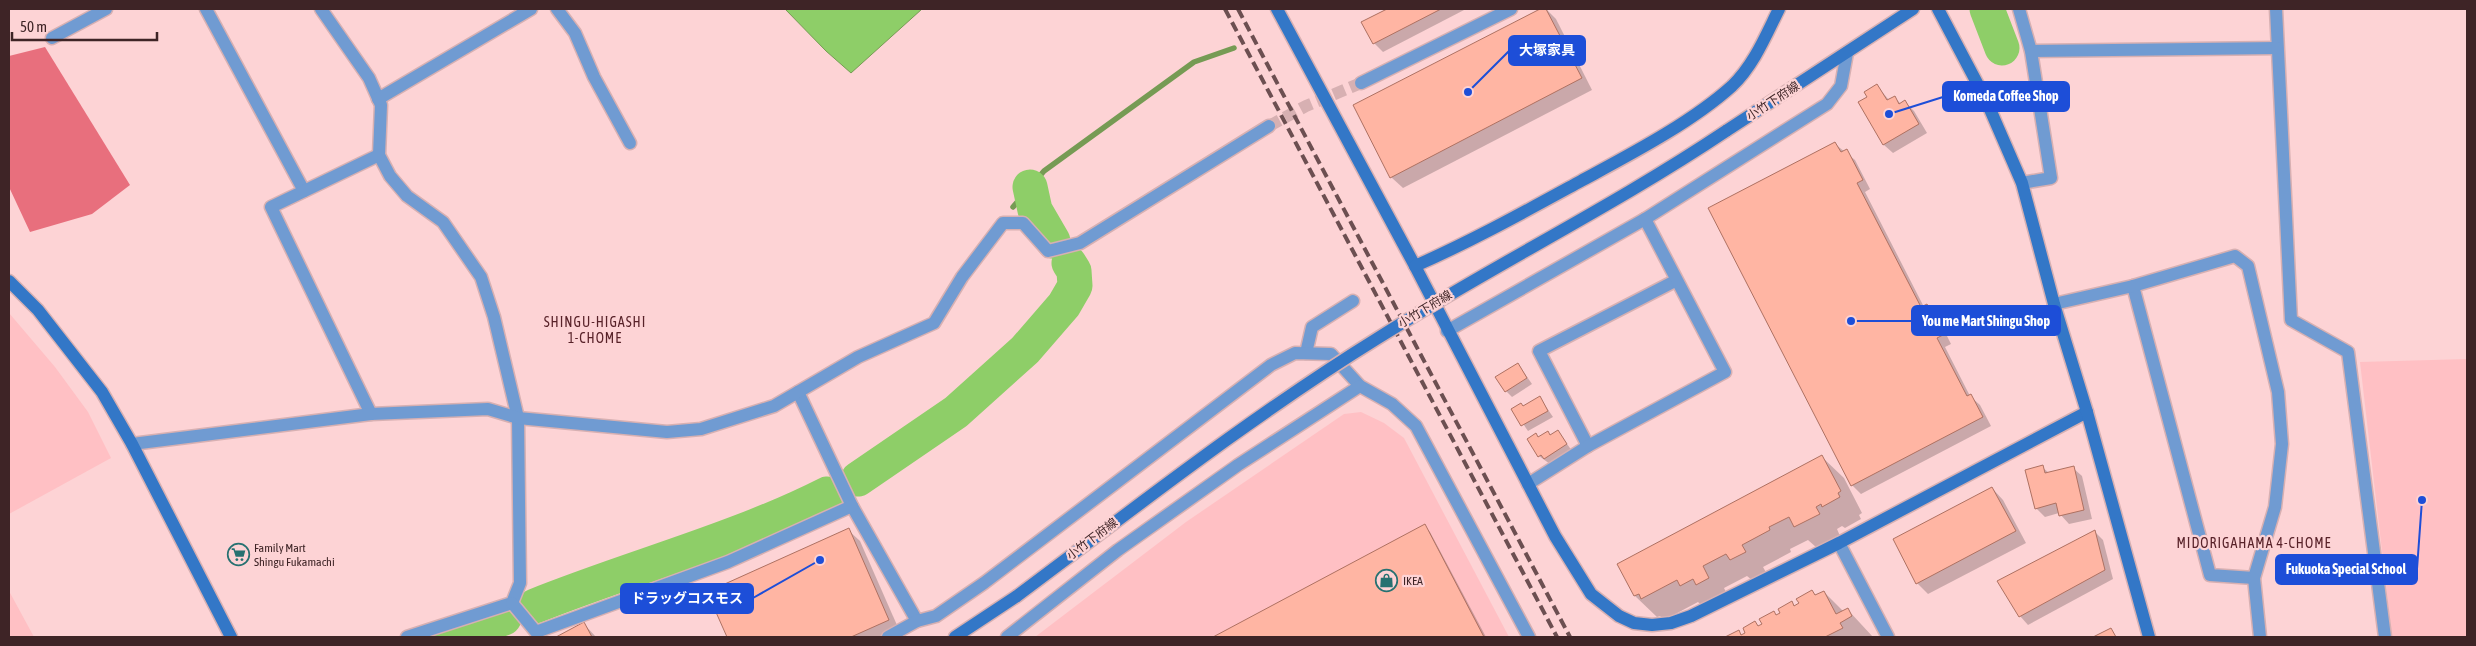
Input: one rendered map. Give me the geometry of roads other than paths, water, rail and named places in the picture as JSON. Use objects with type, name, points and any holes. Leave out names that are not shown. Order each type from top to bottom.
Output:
[{"type":"street","points":[[52,38],[106,9]]},
{"type":"street","points":[[206,9],[304,191]]},
{"type":"street","points":[[321,9],[369,78],[382,105],[379,155],[390,176],[407,196],[443,222],[481,277],[494,317],[518,418],[520,582],[512,603]]},
{"type":"street","points":[[378,99],[531,9]]},
{"type":"street","points":[[557,9],[575,33],[594,77],[630,143]]},
{"type":"street","points":[[1277,9],[1415,266],[1447,331],[1555,536],[1591,594],[1619,616],[1634,622],[1652,625],[1671,623],[1692,616],[1839,543],[2087,412]]},
{"type":"street","points":[[1361,83],[1511,9]]},
{"type":"street","points":[[1415,266],[1466,244],[1639,150],[1706,106],[1732,85],[1750,64],[1779,9]]},
{"type":"street","name":"小竹下府線","points":[[955,637],[1017,596],[1252,421],[1378,337],[1504,262],[1668,170],[1914,9]]},
{"type":"street","points":[[1938,9],[1986,100],[2022,183],[2054,304],[2087,412],[2149,637]]},
{"type":"street","points":[[2019,9],[2031,50],[2051,178],[2022,183]]},
{"type":"street","points":[[2276,9],[2291,320],[2348,352],[2385,637]]},
{"type":"street","points":[[2031,50],[2277,48]]},
{"type":"street","points":[[1447,331],[1644,219],[1827,104],[1841,86],[1847,53]]},
{"type":"street","points":[[132,444],[371,414],[488,409],[518,418],[667,432],[701,429],[774,406],[858,357],[934,323],[962,277],[1003,223],[1023,222],[1048,251],[1080,243],[1270,126]]},
{"type":"street","points":[[371,414],[271,207],[379,155]]},
{"type":"street","points":[[1528,484],[1588,446],[1725,372],[1675,281],[1644,219]]},
{"type":"street","points":[[2054,304],[2133,286],[2235,256],[2248,266],[2278,392],[2282,444],[2275,507],[2254,578],[2260,637]]},
{"type":"street","points":[[9,281],[38,310],[102,392],[132,444],[231,637]]},
{"type":"street","points":[[1588,446],[1539,351],[1675,281]]},
{"type":"street","points":[[2133,286],[2210,575],[2254,578]]},
{"type":"street","points":[[1306,353],[1312,327],[1353,301]]},
{"type":"street","points":[[888,637],[917,621],[936,616],[984,583],[1271,365],[1295,352],[1331,354],[1360,386],[1392,404],[1416,426],[1529,637]]},
{"type":"street","points":[[1007,637],[1126,545],[1238,465],[1360,386]]},
{"type":"street","points":[[798,392],[852,506],[917,621]]},
{"type":"street","points":[[512,603],[536,632],[728,562],[852,506]]},
{"type":"street","points":[[1839,543],[1888,637]]},
{"type":"street","points":[[407,637],[512,603]]},
{"type":"waterway","points":[[1987,9],[2002,48]]},
{"type":"waterway","points":[[1013,207],[1044,171],[1194,62],[1234,48]]},
{"type":"waterway","points":[[1030,187],[1035,210],[1053,241]]},
{"type":"waterway","points":[[858,479],[956,412],[1025,350],[1064,305],[1075,286],[1074,271],[1069,263]]},
{"type":"waterway","points":[[535,606],[756,526],[827,494]]},
{"type":"waterway","points":[[452,637],[504,618]]},
{"type":"tunnel","points":[[1269,126],[1306,106],[1361,83]]},
{"type":"railway","points":[[1225,9],[1557,637]]},
{"type":"railway","points":[[1238,9],[1570,637]]},
{"type":"place","name":"大塚家具","points":[[1468,92]]},
{"type":"place","name":"Komeda Coffee Shop","points":[[1889,114]]},
{"type":"place","name":"You me Mart Shingu Shop","points":[[1851,321]]},
{"type":"place","name":"Fukuoka Special School","points":[[2422,500]]},
{"type":"place","name":"Family Mart Shingu Fukamachi","points":[[238,555]]},
{"type":"place","name":"ドラッグコスモス","points":[[820,560]]},
{"type":"place","name":"IKEA","points":[[1387,581]]},
{"type":"district","name":"SHINGU-HIGASHI 1-CHOME","points":[[595,330]]},
{"type":"district","name":"MIDORIGAHAMA 4-CHOME","points":[[2254,543]]}]
